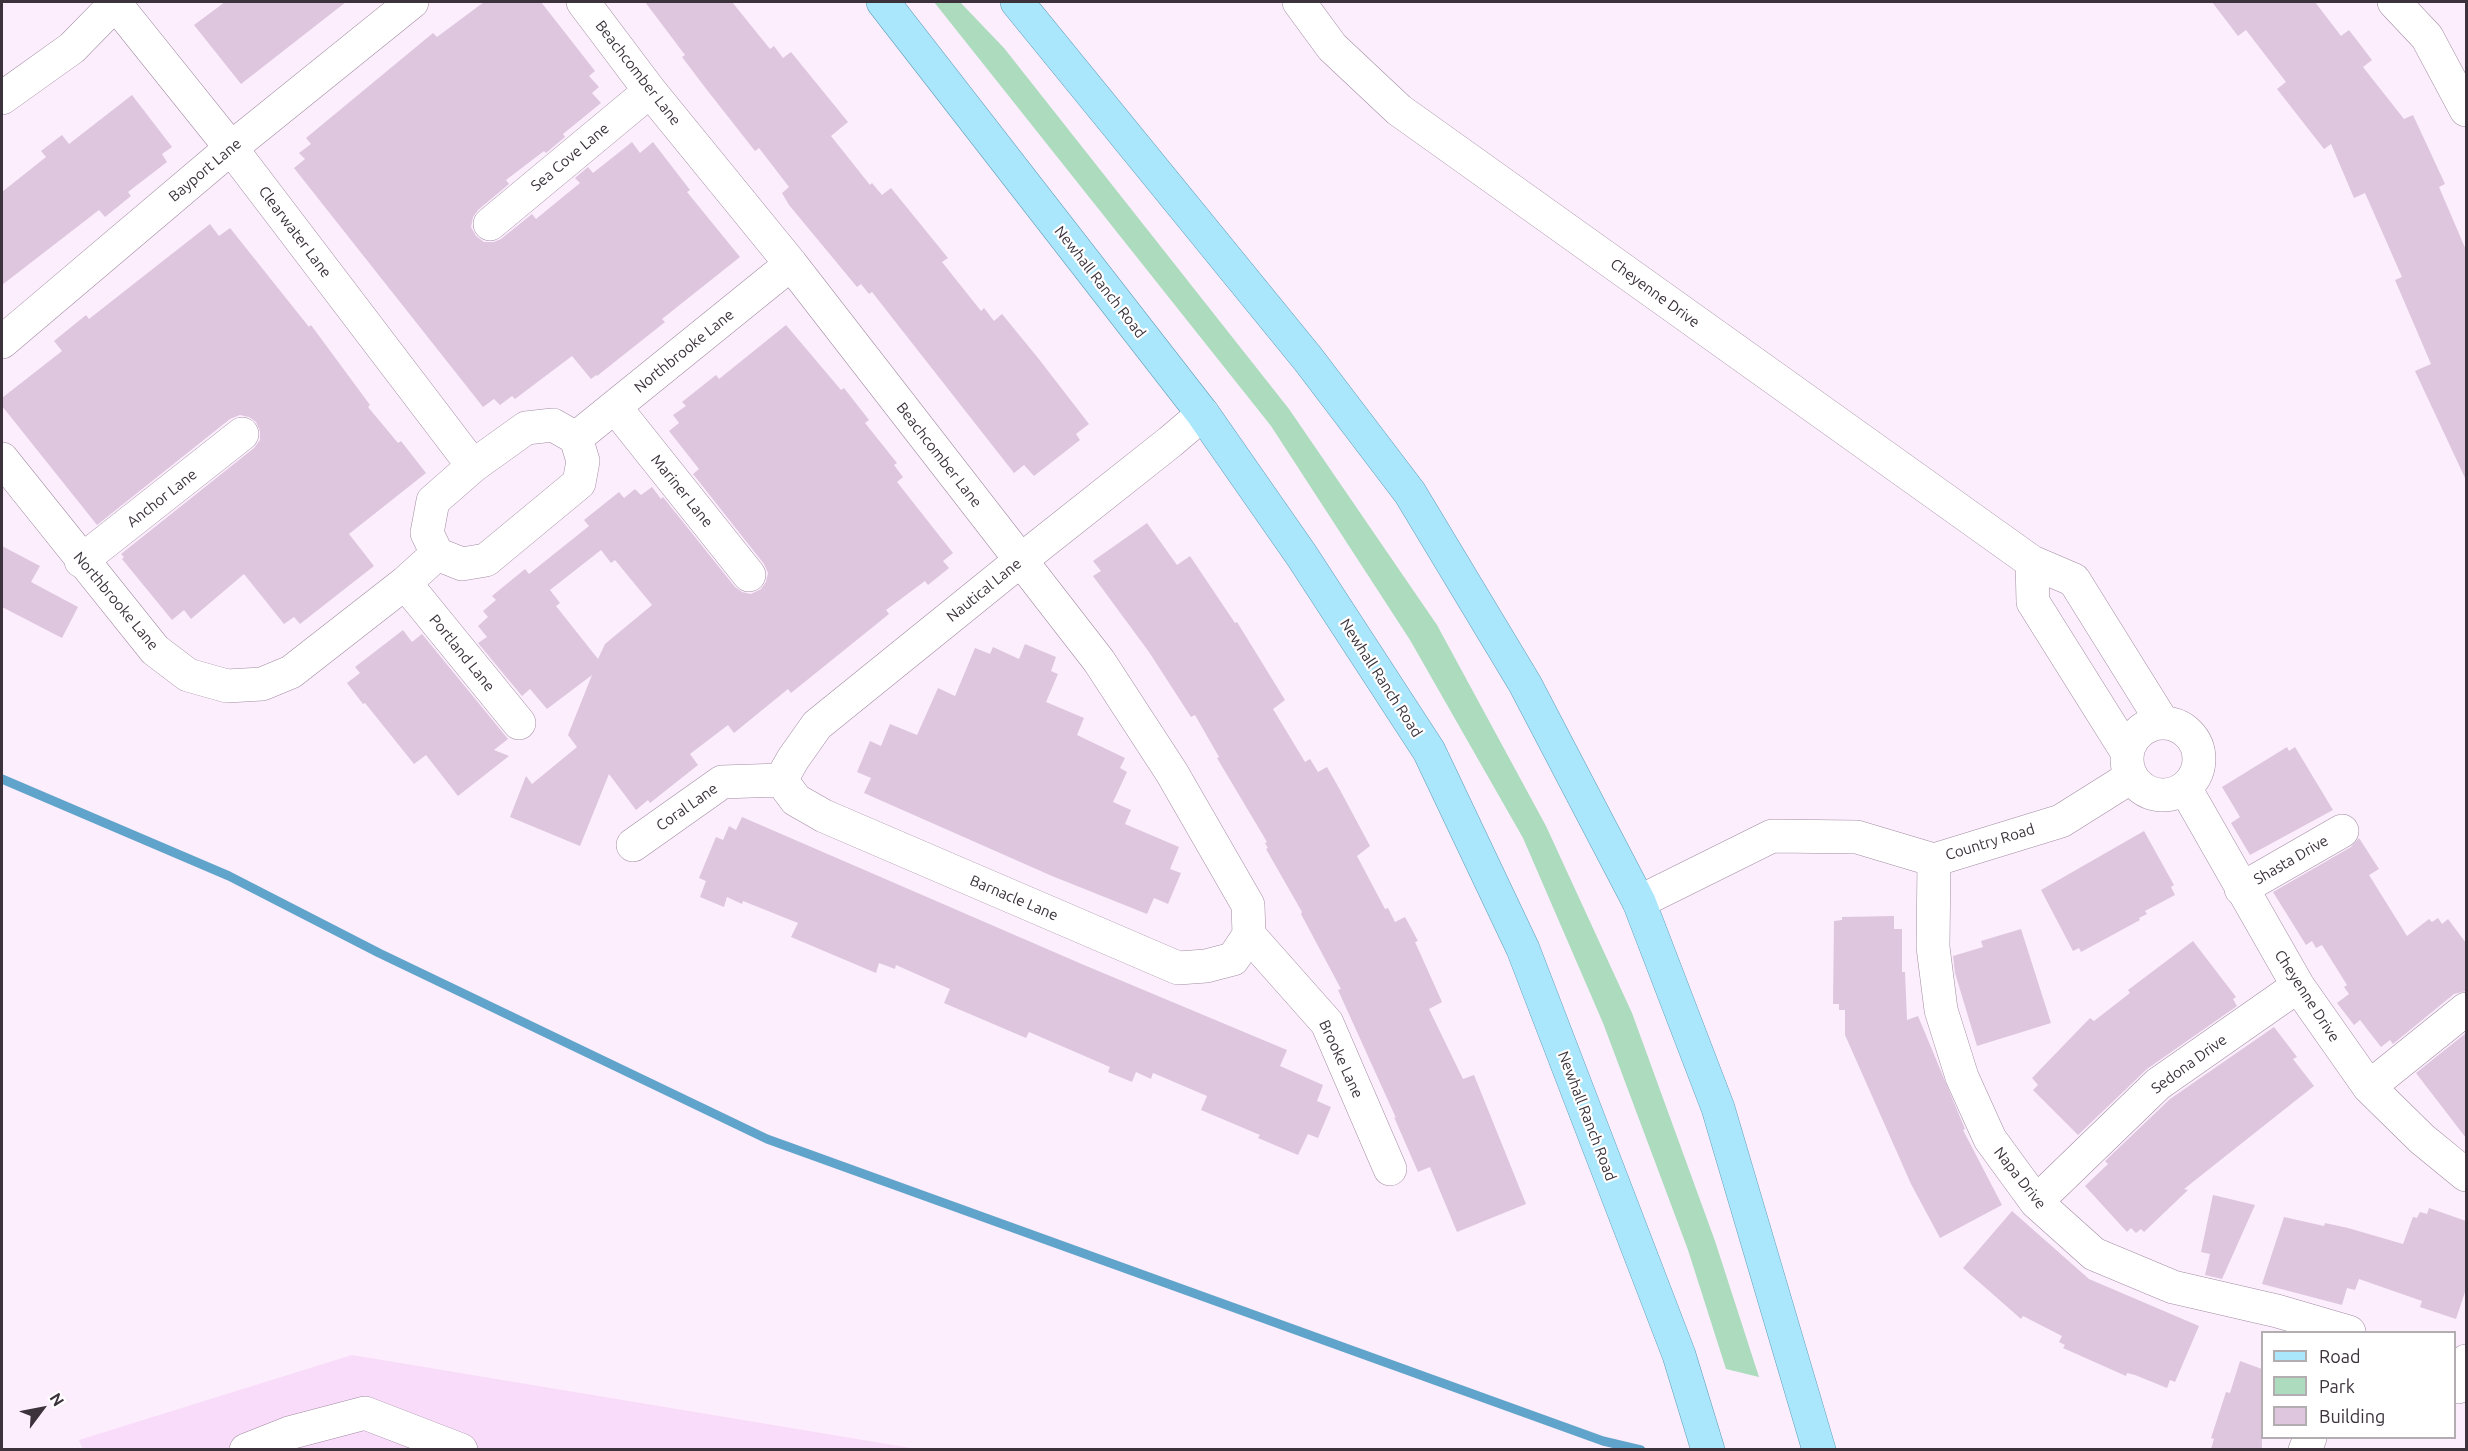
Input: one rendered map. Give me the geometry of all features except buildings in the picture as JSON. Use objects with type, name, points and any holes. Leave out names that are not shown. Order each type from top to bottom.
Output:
[{"type":"main road","name":"Newhall Ranch Road","points":[[883,2],[1203,414],[1302,556],[1429,751],[1523,949],[1679,1355],[1708,1449]]},
{"type":"main road","points":[[1017,2],[1308,359],[1410,493],[1525,684],[1639,902],[1718,1108],[1819,1449]]},
{"type":"street","name":"Clearwater Lane","points":[[116,2],[231,148],[473,466]]},
{"type":"street","points":[[2,98],[72,48],[116,2]]},
{"type":"street","name":"Bayport Lane","points":[[2,342],[231,148],[412,2]]},
{"type":"street","name":"Beachcomber Lane","points":[[583,2],[650,91],[791,264],[1099,661],[1172,773],[1248,905],[1249,935]]},
{"type":"street","name":"Cheyenne Drive","points":[[1299,2],[1332,47],[1399,110],[2032,562],[2074,580],[2163,723]]},
{"type":"street","points":[[2394,2],[2427,38],[2466,111]]},
{"type":"street","name":"Sea Cove Lane","points":[[490,224],[650,91]]},
{"type":"street","name":"Northbrooke Lane","points":[[576,438],[791,264]]},
{"type":"street","name":"Mariner Lane","points":[[615,407],[749,574]]},
{"type":"street","name":"Nautical Lane","points":[[781,780],[817,725],[1203,414]]},
{"type":"street","points":[[553,425],[576,438],[583,460],[579,483],[495,554],[486,560],[462,564],[437,554],[427,533],[433,501],[473,466],[526,428],[553,425]]},
{"type":"street","name":"Anchor Lane","points":[[81,561],[242,434]]},
{"type":"street","name":"Northbrooke Lane","points":[[2,459],[81,561],[155,650],[188,675],[227,686],[262,684],[291,672],[405,583],[437,554]]},
{"type":"street","points":[[2032,562],[2033,602],[2129,764],[2138,787],[2149,793],[2168,795],[2185,788],[2197,770],[2199,759],[2192,738],[2184,730],[2163,723],[2151,725],[2140,731],[2131,741],[2129,764]]},
{"type":"street","name":"Portland Lane","points":[[405,583],[519,723]]},
{"type":"street","name":"Country Road","points":[[1639,902],[1772,836],[1857,837],[1934,860],[2061,820],[2129,764]]},
{"type":"street","name":"Coral Lane","points":[[633,845],[722,782],[781,780]]},
{"type":"street","name":"Barnacle Lane","points":[[781,780],[796,800],[824,816],[1178,968],[1206,966],[1233,959],[1249,935]]},
{"type":"street","name":"Cheyenne Drive","points":[[2185,788],[2241,890],[2298,986],[2369,1087],[2422,1139],[2466,1175]]},
{"type":"street","name":"Shasta Drive","points":[[2241,890],[2342,831]]},
{"type":"street","name":"Napa Drive","points":[[1934,860],[1934,947],[1941,1010],[1962,1077],[1990,1139],[2036,1202],[2094,1254],[2173,1287],[2277,1311],[2345,1331]]},
{"type":"street","name":"Brooke Lane","points":[[1249,935],[1327,1023],[1390,1169]]},
{"type":"street","name":"Sedona Drive","points":[[2036,1202],[2158,1084],[2298,986]]},
{"type":"street","points":[[2369,1087],[2466,1009]]},
{"type":"street","points":[[246,1449],[289,1433],[365,1413],[461,1449]]},
{"type":"shaded area","points":[[352,1355],[917,1449],[83,1450],[79,1440]]},
{"type":"green space","points":[[934,2],[960,2],[1004,48],[1289,409],[1437,625],[1546,826],[1632,1013],[1715,1241],[1759,1377],[1726,1369],[1688,1250],[1603,1023],[1523,838],[1410,640],[1271,426]]},
{"type":"waterway","points":[[2,779],[229,876],[379,953],[767,1139],[1603,1441],[1641,1450]]}]
